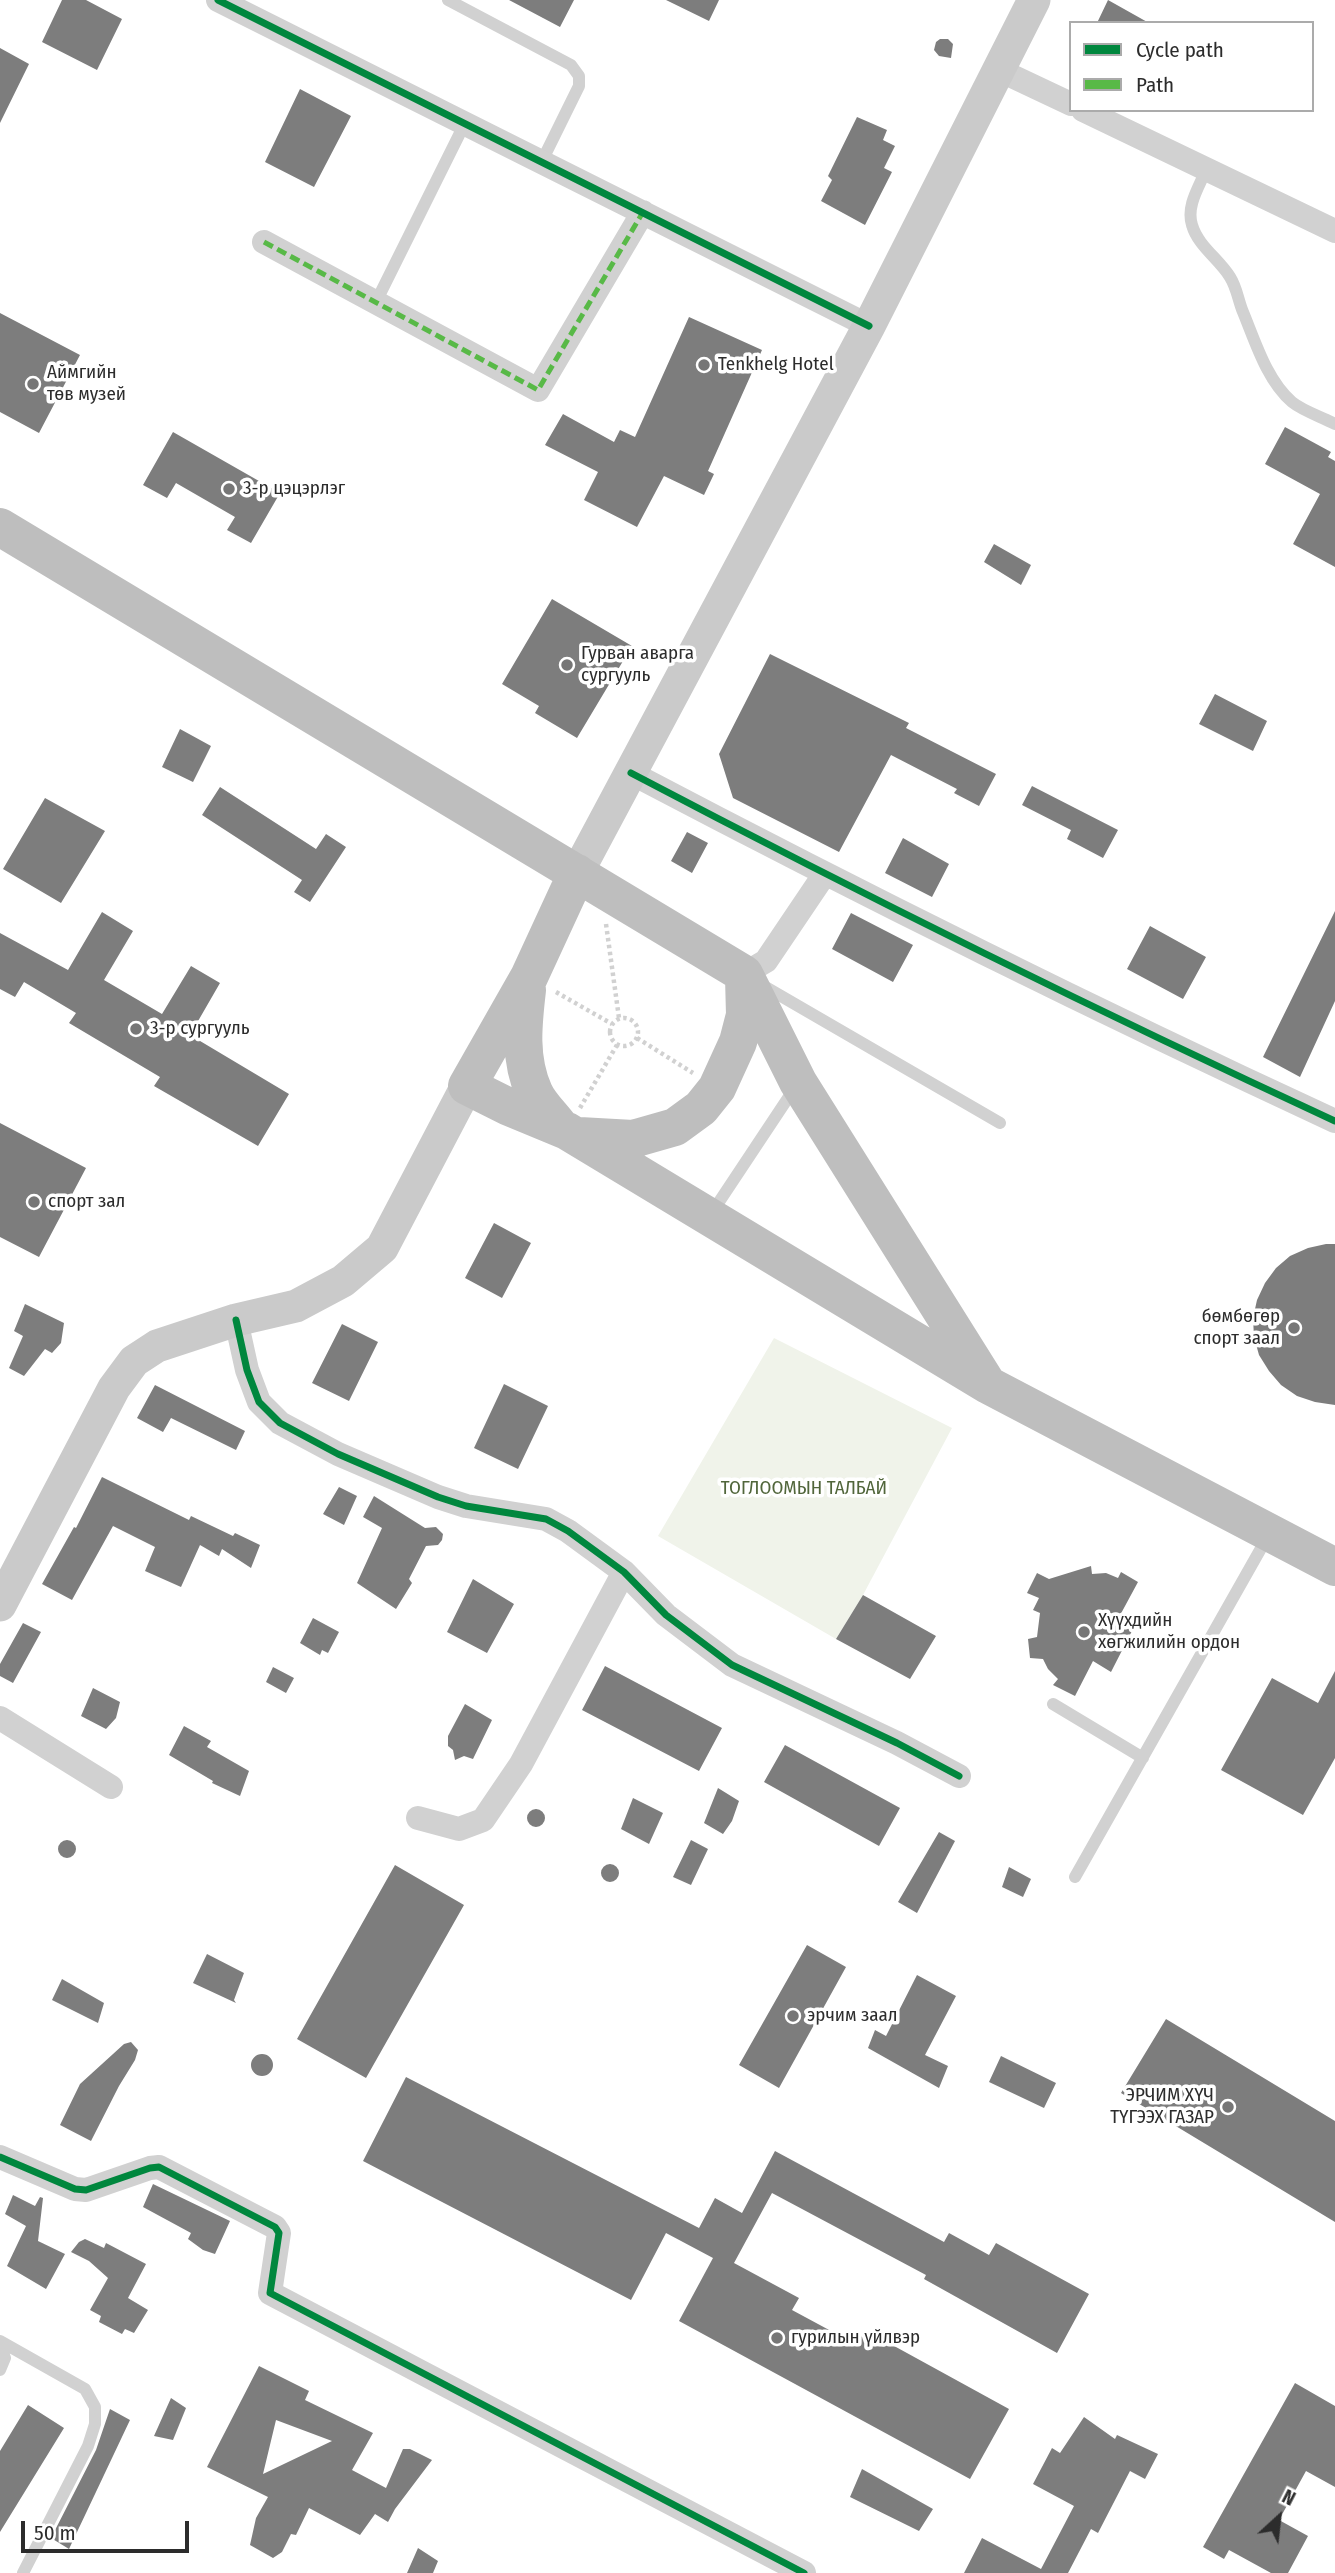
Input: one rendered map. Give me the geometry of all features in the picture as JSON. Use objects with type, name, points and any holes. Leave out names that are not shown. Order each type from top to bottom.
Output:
[{"type":"highway","points":[[0,527],[744,974],[798,1082],[988,1385]]},
{"type":"highway","points":[[577,873],[522,1035],[534,1093],[572,1124],[709,1217],[988,1385],[1335,1567]]},
{"type":"highway","points":[[539,982],[467,1086],[509,1107],[633,1139],[675,1127],[701,1108],[717,1088],[738,1042],[745,1015],[744,974]]},
{"type":"main road","points":[[577,873],[869,326],[1034,0]]},
{"type":"main road","points":[[0,1605],[114,1388],[134,1361],[157,1346],[236,1320],[296,1306],[343,1281],[382,1248],[467,1086]]},
{"type":"street","points":[[218,0],[869,326]]},
{"type":"street","points":[[999,70],[1069,103]]},
{"type":"street","points":[[1087,112],[1335,231]]},
{"type":"street","points":[[264,242],[538,390],[643,212]]},
{"type":"street","points":[[631,773],[824,875],[1159,1039],[1335,1121]]},
{"type":"street","points":[[744,974],[766,961],[824,875]]},
{"type":"street","points":[[236,1320],[247,1370],[260,1402],[280,1423],[338,1454],[438,1497],[467,1506],[546,1519],[568,1531],[624,1573],[666,1615],[732,1665],[897,1743],[959,1776]]},
{"type":"street","points":[[418,1818],[459,1829],[483,1820],[521,1764],[624,1573]]},
{"type":"street","points":[[0,1718],[111,1787]]},
{"type":"street","points":[[0,2157],[75,2189],[86,2190],[150,2168],[159,2168],[230,2203],[275,2227],[279,2233],[270,2293],[804,2573]]},
{"type":"lane","points":[[448,0],[571,65],[579,76],[579,86],[542,161]]},
{"type":"lane","points":[[376,302],[465,123]]},
{"type":"lane","points":[[1206,170],[1190,208],[1192,225],[1200,241],[1229,275],[1264,361],[1276,382],[1292,402],[1335,424]]},
{"type":"lane","points":[[744,974],[999,1123]]},
{"type":"lane","points":[[709,1217],[798,1082]]},
{"type":"lane","points":[[1075,1877],[1270,1533]]},
{"type":"lane","points":[[1053,1704],[1143,1758]]},
{"type":"lane","points":[[0,2343],[5,2358],[0,2370]]},
{"type":"lane","points":[[0,2343],[85,2389],[94,2407],[95,2424],[88,2446],[23,2573]]},
{"type":"path","points":[[606,923],[619,1018]]},
{"type":"path","points":[[539,982],[612,1024]]},
{"type":"path","points":[[619,1018],[629,1018],[636,1024],[637,1038],[631,1045],[617,1045],[610,1038],[612,1024],[619,1018]]},
{"type":"path","points":[[637,1038],[717,1088]]},
{"type":"path","points":[[572,1124],[617,1045]]},
{"type":"green space","name":"ТОГЛООМЫН ТАЛБАЙ","points":[[774,1338],[952,1428],[863,1595],[836,1639],[658,1536]]},
{"type":"building","points":[[62,0],[86,0],[122,19],[97,70],[42,42]]},
{"type":"building","points":[[509,0],[574,0],[560,27]]},
{"type":"building","points":[[666,0],[719,0],[709,21]]},
{"type":"building","points":[[1108,0],[1145,21],[1098,21]]},
{"type":"building","points":[[940,39],[948,39],[953,44],[951,58],[939,56],[934,50]]},
{"type":"building","points":[[0,48],[29,64],[0,123]]},
{"type":"building","points":[[300,89],[351,116],[314,187],[265,162]]},
{"type":"building","points":[[857,117],[887,130],[883,140],[895,146],[884,168],[892,172],[865,225],[821,201],[832,180],[828,176]]},
{"type":"building","name":"Аймгийн төв музей","points":[[0,313],[80,355],[39,433],[0,412]]},
{"type":"building","points":[[689,317],[762,350],[708,471],[714,474],[704,495],[664,476],[637,527],[584,500],[598,472],[545,445],[563,414],[614,442],[620,430],[635,437]]},
{"type":"building","points":[[1285,427],[1331,452],[1328,457],[1335,461],[1335,567],[1293,544],[1320,494],[1265,464]]},
{"type":"building","name":"3-р цэцэрлэг","points":[[173,432],[280,493],[251,543],[227,530],[235,517],[176,483],[167,498],[143,485]]},
{"type":"building","points":[[994,544],[1031,565],[1021,585],[984,562]]},
{"type":"building","name":"Гурван аварга сургууль","points":[[552,599],[632,646],[577,738],[535,713],[539,706],[502,684]]},
{"type":"building","points":[[770,654],[909,723],[906,728],[996,774],[979,806],[954,793],[957,789],[891,755],[839,852],[733,798],[719,754]]},
{"type":"building","points":[[1215,694],[1267,721],[1253,751],[1199,724]]},
{"type":"building","points":[[180,729],[211,746],[193,782],[162,767]]},
{"type":"building","points":[[1032,786],[1118,830],[1103,858],[1067,839],[1071,830],[1022,805]]},
{"type":"building","points":[[220,787],[316,849],[326,834],[346,847],[310,902],[294,892],[302,880],[202,815]]},
{"type":"building","points":[[45,798],[105,831],[61,903],[3,869]]},
{"type":"building","points":[[687,832],[708,843],[692,873],[671,861]]},
{"type":"building","points":[[903,838],[949,864],[932,897],[885,873]]},
{"type":"building","points":[[1335,911],[1335,1001],[1300,1077],[1263,1057]]},
{"type":"building","name":"3-р сургууль","points":[[102,912],[133,931],[104,980],[162,1014],[191,966],[220,983],[190,1035],[289,1094],[258,1146],[154,1086],[160,1077],[69,1023],[76,1013],[24,982],[15,997],[0,989],[0,933],[68,970]]},
{"type":"building","points":[[851,913],[913,945],[893,982],[832,949]]},
{"type":"building","points":[[1150,926],[1206,957],[1183,999],[1127,969]]},
{"type":"building","name":"спорт зал","points":[[0,1123],[86,1168],[39,1257],[0,1237]]},
{"type":"building","points":[[494,1223],[531,1243],[502,1298],[465,1278]]},
{"type":"building","name":"бөмбөгөр спорт заал","points":[[1326,1244],[1335,1244],[1335,1405],[1297,1396],[1281,1385],[1259,1355],[1254,1337],[1253,1318],[1257,1300],[1276,1268],[1290,1256]]},
{"type":"building","points":[[25,1304],[64,1323],[61,1343],[52,1353],[45,1349],[24,1376],[9,1368],[23,1336],[14,1331]]},
{"type":"building","points":[[342,1324],[378,1342],[349,1401],[312,1383]]},
{"type":"building","points":[[504,1384],[548,1406],[518,1469],[474,1448]]},
{"type":"building","points":[[155,1385],[245,1431],[236,1450],[171,1418],[163,1432],[137,1418]]},
{"type":"building","points":[[102,1477],[189,1520],[191,1516],[233,1536],[235,1533],[260,1545],[251,1568],[222,1549],[219,1556],[200,1545],[181,1587],[145,1571],[155,1547],[113,1526],[72,1600],[42,1584],[74,1527],[76,1528]]},
{"type":"building","points":[[339,1487],[357,1496],[344,1525],[323,1514]]},
{"type":"building","points":[[374,1496],[425,1528],[436,1527],[443,1534],[438,1545],[426,1546],[409,1579],[412,1583],[396,1609],[357,1583],[382,1528],[363,1517]]},
{"type":"building","name":"Хүүхдийн хөгжилийн ордон","points":[[1091,1566],[1092,1574],[1106,1573],[1118,1578],[1121,1572],[1138,1582],[1118,1619],[1134,1627],[1111,1672],[1093,1661],[1075,1696],[1053,1685],[1058,1679],[1043,1659],[1030,1658],[1028,1639],[1037,1637],[1040,1613],[1033,1610],[1039,1598],[1027,1593],[1037,1573],[1049,1579]]},
{"type":"building","points":[[473,1579],[514,1604],[487,1653],[447,1632]]},
{"type":"building","points":[[863,1595],[936,1636],[910,1679],[836,1639]]},
{"type":"building","points":[[313,1618],[339,1632],[328,1653],[322,1650],[320,1655],[300,1643]]},
{"type":"building","points":[[23,1623],[41,1632],[13,1683],[0,1676],[0,1664]]},
{"type":"building","points":[[605,1666],[722,1728],[699,1771],[582,1710]]},
{"type":"building","points":[[273,1667],[294,1678],[286,1693],[266,1682]]},
{"type":"building","points":[[1335,1671],[1335,1758],[1303,1815],[1221,1770],[1272,1678],[1318,1703]]},
{"type":"building","points":[[93,1688],[120,1702],[116,1718],[106,1729],[81,1716]]},
{"type":"building","points":[[465,1704],[492,1720],[473,1759],[464,1756],[455,1760],[453,1750],[448,1746],[448,1736]]},
{"type":"building","points":[[184,1726],[211,1741],[207,1747],[249,1771],[240,1796],[212,1783],[213,1781],[169,1755]]},
{"type":"building","points":[[785,1745],[900,1808],[879,1846],[764,1782]]},
{"type":"building","points":[[718,1788],[739,1801],[732,1821],[723,1834],[704,1823]]},
{"type":"building","points":[[633,1798],[663,1813],[649,1844],[621,1829]]},
{"type":"building","points":[[532,1809],[540,1809],[545,1818],[543,1825],[532,1827],[527,1822],[527,1814]]},
{"type":"building","points":[[939,1832],[955,1841],[917,1913],[898,1902]]},
{"type":"building","points":[[63,1840],[71,1840],[76,1849],[74,1856],[63,1858],[58,1853],[58,1845]]},
{"type":"building","points":[[691,1840],[708,1849],[691,1885],[673,1877]]},
{"type":"building","points":[[606,1864],[614,1864],[619,1873],[617,1880],[606,1882],[601,1877],[601,1869]]},
{"type":"building","points":[[395,1865],[464,1905],[366,2078],[297,2039]]},
{"type":"building","points":[[1009,1867],[1031,1879],[1023,1897],[1002,1887]]},
{"type":"building","name":"эрчим заал","points":[[807,1945],[846,1967],[779,2088],[739,2065]]},
{"type":"building","points":[[207,1954],[244,1973],[234,2000],[236,2003],[193,1983]]},
{"type":"building","points":[[917,1975],[956,1996],[925,2055],[948,2066],[939,2088],[868,2048],[875,2030],[886,2036]]},
{"type":"building","points":[[62,1979],[104,2003],[98,2023],[52,2000]]},
{"type":"building","name":"ЭРЧИМ ХҮЧ ТҮГЭЭХ ГАЗАР","points":[[1166,2019],[1335,2121],[1335,2222],[1121,2093]]},
{"type":"building","points":[[131,2042],[138,2050],[135,2060],[91,2141],[60,2125],[80,2084],[124,2044]]},
{"type":"building","points":[[262,2054],[270,2057],[273,2065],[270,2073],[262,2076],[254,2073],[251,2065],[254,2057]]},
{"type":"building","points":[[1001,2056],[1056,2083],[1044,2108],[989,2082]]},
{"type":"building","points":[[406,2077],[699,2228],[715,2198],[742,2213],[775,2151],[944,2242],[949,2233],[989,2255],[996,2243],[1089,2294],[1057,2353],[924,2279],[926,2275],[772,2193],[734,2263],[799,2298],[792,2310],[857,2345],[865,2330],[1009,2409],[970,2479],[679,2321],[713,2258],[666,2233],[631,2300],[363,2161]]},
{"type":"building","points":[[153,2184],[230,2221],[215,2254],[203,2250],[188,2239],[191,2233],[143,2207]]},
{"type":"building","points":[[13,2195],[35,2206],[40,2197],[43,2198],[38,2241],[65,2254],[46,2289],[7,2266],[26,2226],[5,2214]]},
{"type":"building","points":[[85,2239],[104,2248],[106,2243],[146,2264],[128,2298],[148,2310],[134,2333],[125,2329],[122,2334],[99,2322],[101,2316],[90,2310],[108,2278],[89,2261],[71,2252]]},
{"type":"building","points":[[259,2366],[309,2391],[305,2400],[373,2433],[352,2470],[386,2488],[403,2449],[410,2449],[432,2460],[388,2522],[375,2514],[360,2535],[309,2508],[296,2535],[291,2534],[282,2552],[273,2558],[250,2545],[256,2518],[268,2497],[207,2467]],"holes":[[[276,2420],[332,2441],[263,2474]]]},
{"type":"building","points":[[1295,2383],[1335,2406],[1335,2487],[1306,2471],[1279,2520],[1308,2536],[1288,2573],[1271,2573],[1229,2550],[1224,2559],[1203,2547]]},
{"type":"building","points":[[171,2398],[186,2408],[173,2440],[154,2436]]},
{"type":"building","points":[[28,2405],[64,2428],[0,2532],[0,2451]]},
{"type":"building","points":[[110,2409],[130,2420],[69,2549],[51,2538],[96,2450]]},
{"type":"building","points":[[1084,2417],[1115,2439],[1117,2435],[1158,2454],[1145,2479],[1130,2471],[1098,2533],[1091,2529],[1068,2573],[964,2573],[982,2538],[1041,2569],[1074,2506],[1033,2484],[1052,2448],[1060,2453]]},
{"type":"building","points":[[862,2469],[933,2509],[919,2531],[850,2497]]},
{"type":"building","points":[[418,2548],[438,2561],[433,2573],[407,2573]]},
{"type":"marked path","points":[[264,242],[538,390],[643,212]]},
{"type":"cycle path","points":[[218,0],[869,326]]},
{"type":"cycle path","points":[[631,773],[981,951],[1335,1121]]},
{"type":"cycle path","points":[[236,1320],[247,1370],[259,1402],[280,1423],[338,1454],[438,1497],[466,1506],[546,1519],[568,1531],[624,1572],[666,1615],[732,1665],[897,1743],[959,1776]]},
{"type":"cycle path","points":[[0,2157],[75,2189],[86,2190],[159,2167],[275,2227],[279,2233],[270,2293],[804,2573]]},
{"type":"place","name":"Tenkhelg Hotel","points":[[704,365]]},
{"type":"place","name":"Аймгийн төв музей","points":[[33,384]]},
{"type":"place","name":"3-р цэцэрлэг","points":[[229,489]]},
{"type":"place","name":"Гурван аварга сургууль","points":[[567,665]]},
{"type":"place","name":"3-р сургууль","points":[[136,1029]]},
{"type":"place","name":"спорт зал","points":[[34,1202]]},
{"type":"place","name":"бөмбөгөр спорт заал","points":[[1294,1328]]},
{"type":"place","name":"Хүүхдийн хөгжилийн ордон","points":[[1084,1632]]},
{"type":"place","name":"эрчим заал","points":[[793,2016]]},
{"type":"place","name":"ЭРЧИМ ХҮЧ ТҮГЭЭХ ГАЗАР","points":[[1228,2107]]},
{"type":"place","name":"гурилын үйлвэр","points":[[777,2338]]}]
